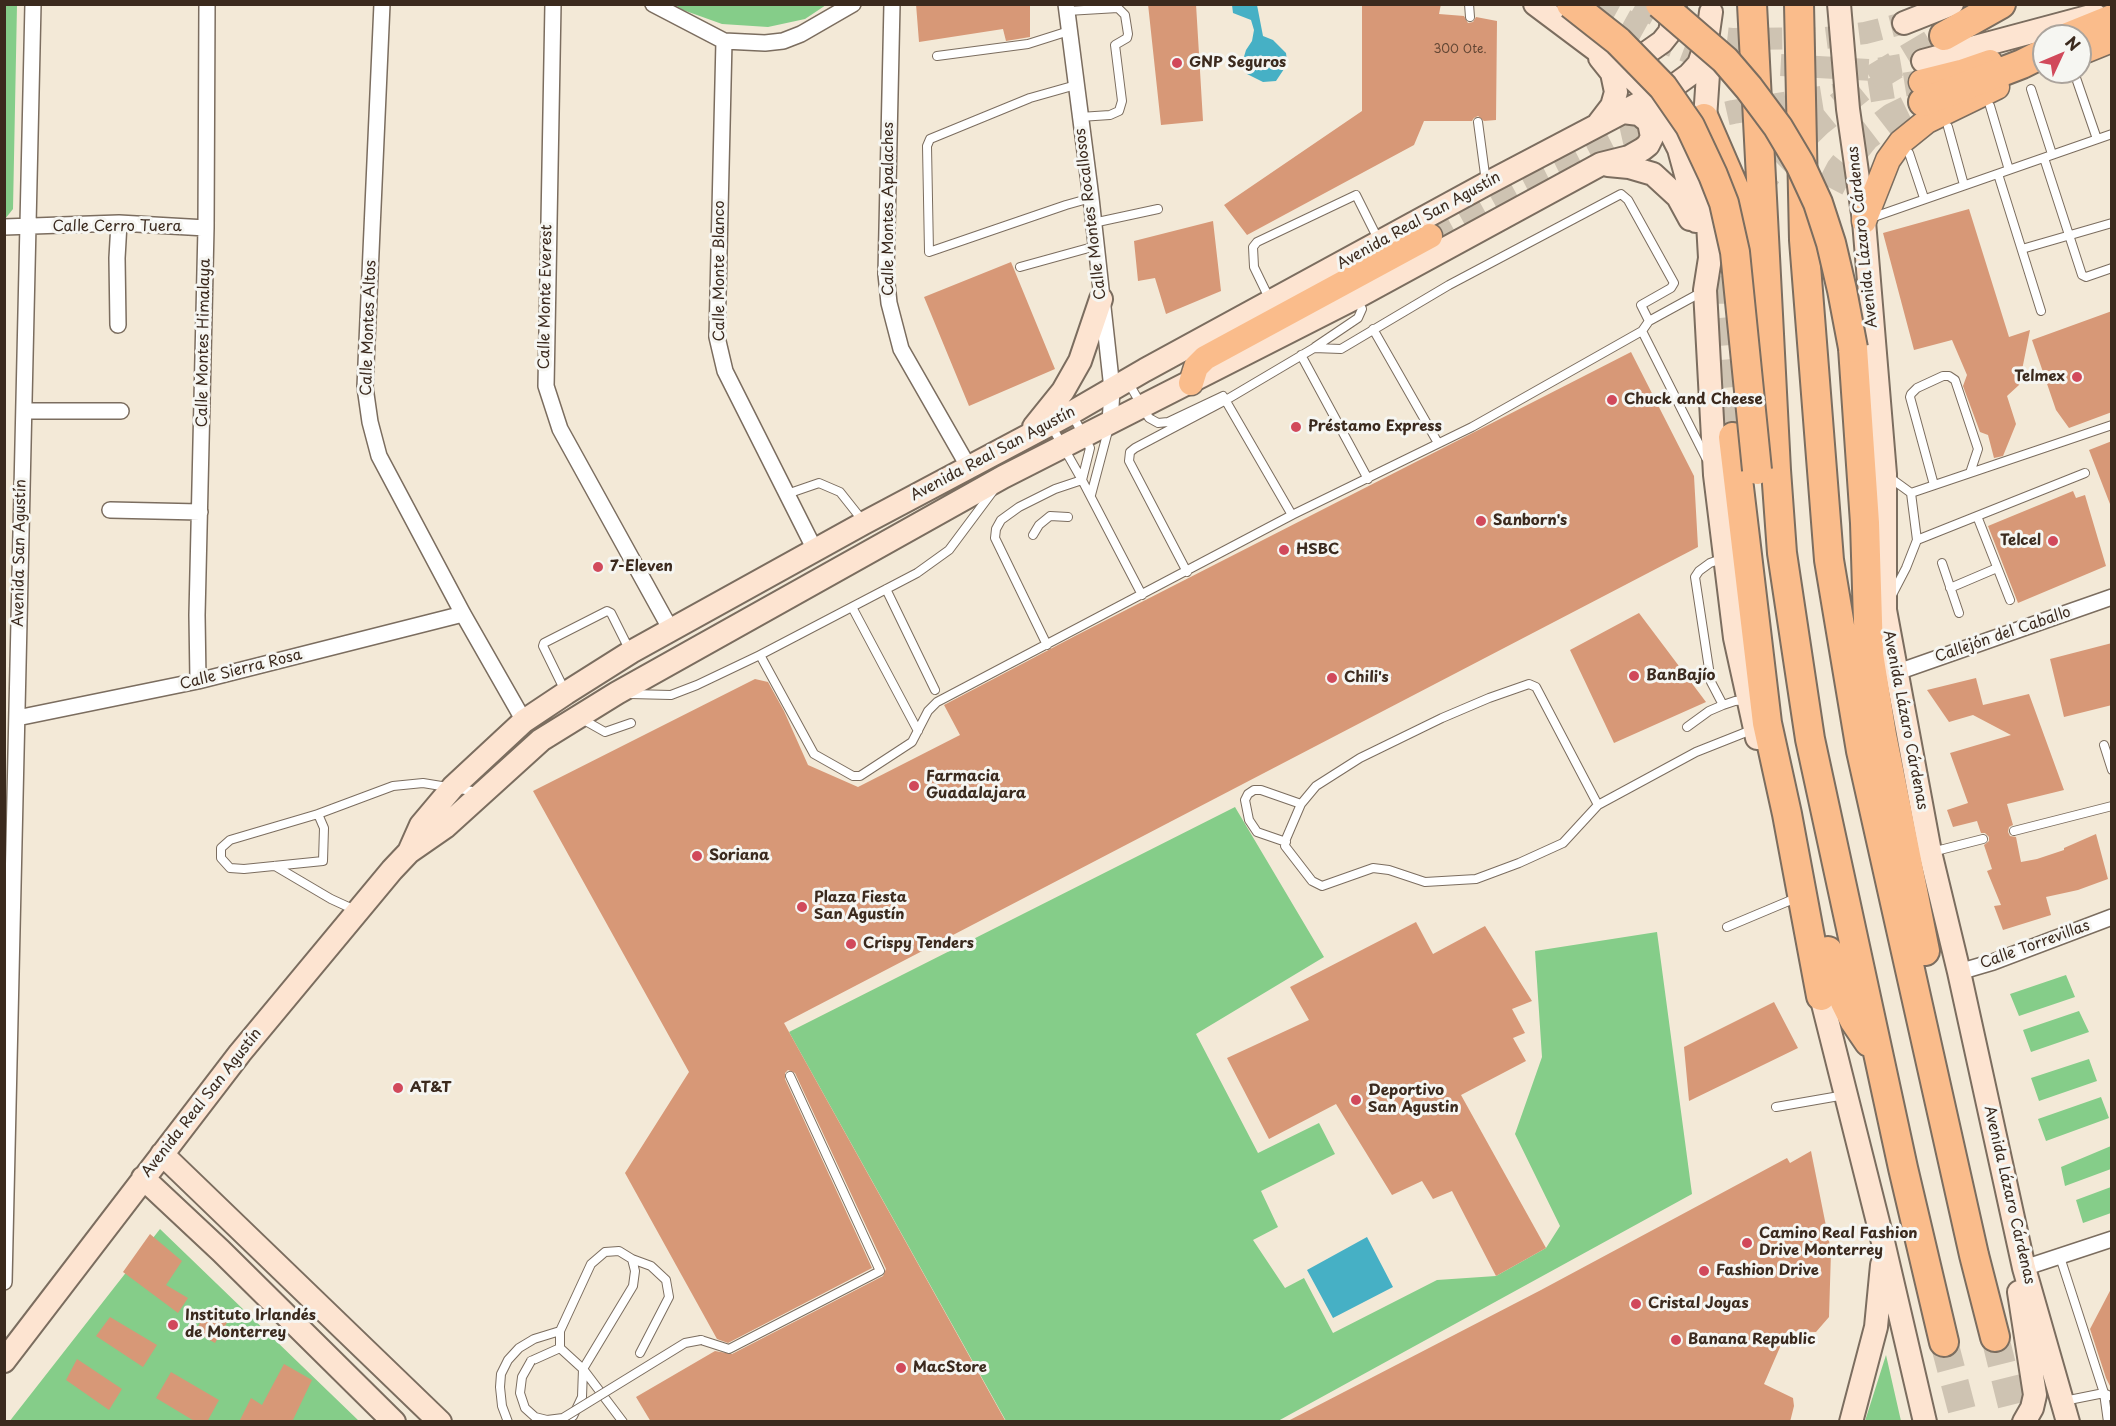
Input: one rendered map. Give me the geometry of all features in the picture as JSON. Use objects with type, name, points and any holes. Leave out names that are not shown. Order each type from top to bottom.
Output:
[{"type":"highway","points":[[1571,4],[1618,41],[1662,87],[1690,126],[1724,203],[1735,252],[1764,559],[1778,668],[1785,697],[1810,739]]},
{"type":"highway","points":[[1660,4],[1731,67],[1778,127],[1800,164],[1818,203],[1831,243],[1853,348],[1865,523],[1869,654],[1882,735],[1914,889],[1968,1198],[1974,1255]]},
{"type":"highway","points":[[1752,4],[1782,553],[1810,739],[1944,1342]]},
{"type":"highway","points":[[1799,4],[1804,240],[1829,560],[1860,751],[1974,1255],[1995,1337]]},
{"type":"highway","points":[[1944,36],[2001,4]]},
{"type":"highway","points":[[1922,82],[2022,64],[2032,59]]},
{"type":"highway","points":[[1704,118],[1765,259]]},
{"type":"highway","points":[[1804,240],[1830,188]]},
{"type":"highway","points":[[1733,436],[1767,723],[1787,813],[1821,996]]},
{"type":"highway","points":[[1865,523],[1885,608]]},
{"type":"highway","points":[[1787,813],[1845,1002],[1854,1020],[1879,1055]]},
{"type":"main road","points":[[1535,4],[1627,73],[1653,98],[1679,149],[1693,200],[1699,257],[1706,284]]},
{"type":"main road","points":[[1594,50],[1634,57],[1645,54],[1662,42],[1670,32],[1675,4]]},
{"type":"main road","name":"Avenida Lázaro Cárdenas","points":[[1839,4],[1848,109],[1864,221],[1885,474],[1885,608],[1895,673],[1930,852],[1959,972],[2024,1268],[2066,1412]]},
{"type":"main road","points":[[1904,23],[1952,4]]},
{"type":"main road","name":"Avenida Real San Agustín","points":[[409,852],[421,825],[453,787],[524,721],[566,693],[631,652],[968,466],[1071,413],[1486,184],[1598,124],[1653,98],[1689,75],[1698,64],[1707,40],[1711,8]]},
{"type":"main road","points":[[1711,8],[1710,75],[1704,118],[1710,258],[1706,284],[1715,475],[1735,638],[1755,729],[1884,1246],[1925,1422]]},
{"type":"main road","points":[[2092,24],[2112,15]]},
{"type":"main road","points":[[1922,82],[2085,17],[2112,15]]},
{"type":"main road","points":[[2092,54],[2112,40]]},
{"type":"main road","points":[[1922,82],[1961,72],[2032,48]]},
{"type":"main road","points":[[1594,50],[1612,74],[1616,89],[1612,106],[1598,124]]},
{"type":"main road","points":[[1864,221],[1888,160],[1901,142],[1915,129],[1983,92],[2032,73]]},
{"type":"main road","name":"Avenida Real San Agustín","points":[[4,1361],[240,1053],[357,911],[409,852],[433,837],[541,740],[617,693],[1003,477],[1355,298],[1600,164],[1629,157],[1643,149],[1650,141],[1651,128],[1645,117],[1633,112],[1623,112]]},
{"type":"main road","points":[[1600,164],[1629,167],[1653,174],[1678,197],[1698,235]]},
{"type":"main road","points":[[1191,383],[1196,367],[1205,358],[1430,236]]},
{"type":"main road","points":[[1027,435],[1063,391],[1080,361],[1101,299]]},
{"type":"main road","points":[[162,1154],[440,1421]]},
{"type":"main road","points":[[143,1178],[221,1251],[394,1422]]},
{"type":"main road","points":[[1851,1422],[1876,1327],[1884,1246]]},
{"type":"main road","points":[[2024,1268],[2019,1281],[2019,1301],[2035,1395],[2032,1408],[2024,1422]]},
{"type":"main road","points":[[1916,1381],[1941,1422]]},
{"type":"street","name":"Avenida San Agustín","points":[[4,1282],[9,906],[17,718],[33,4]]},
{"type":"street","name":"Calle Montes Himalaya","points":[[198,681],[197,615],[206,228],[207,4]]},
{"type":"street","name":"Calle Montes Altos","points":[[382,4],[366,404],[379,456],[463,614],[524,721]]},
{"type":"street","name":"Calle Monte Everest","points":[[553,4],[544,374],[546,386],[560,429],[671,630]]},
{"type":"street","points":[[653,4],[724,41],[765,44],[783,40],[824,22],[853,4]]},
{"type":"street","name":"Calle Montes Apalaches","points":[[892,4],[886,274],[888,303],[901,349],[968,466]]},
{"type":"street","name":"Calle Montes Rocallosos","points":[[1066,8],[1091,198],[1101,299],[1119,385],[1110,424]]},
{"type":"street","name":"Calle Monte Blanco","points":[[724,41],[717,337],[725,371],[815,550]]},
{"type":"street","name":"Calle Cerro Tuera","points":[[4,227],[119,224],[206,228]]},
{"type":"street","points":[[118,326],[119,224]]},
{"type":"street","points":[[24,411],[121,411]]},
{"type":"street","points":[[110,510],[200,512]]},
{"type":"street","name":"Callejón del Caballo","points":[[1895,673],[2112,597]]},
{"type":"street","name":"Calle Sierra Rosa","points":[[17,718],[198,681],[463,614]]},
{"type":"street","name":"Calle Torrevillas","points":[[1959,972],[1993,962],[2112,917]]},
{"type":"street","points":[[2024,1268],[2112,1239]]},
{"type":"lane","points":[[1469,4],[1470,16]]},
{"type":"lane","points":[[1066,8],[1118,8],[1125,15],[1127,27],[1127,38],[1115,45],[1122,106],[1115,114],[1080,117]]},
{"type":"lane","points":[[937,56],[1028,44],[1070,32]]},
{"type":"lane","points":[[2082,84],[2097,139]]},
{"type":"lane","points":[[1076,85],[1030,98],[930,139],[927,146],[929,252],[1091,198]]},
{"type":"lane","points":[[2031,89],[2068,235],[2082,275],[2086,277],[2112,268]]},
{"type":"lane","points":[[1990,106],[2009,170]]},
{"type":"lane","points":[[1478,122],[1486,184]]},
{"type":"lane","points":[[1948,127],[1964,185]]},
{"type":"lane","points":[[1864,221],[2097,139],[2111,137]]},
{"type":"lane","points":[[1909,153],[1924,198]]},
{"type":"lane","points":[[1998,174],[2041,310]]},
{"type":"lane","points":[[1314,348],[1341,349],[1449,285],[1621,194],[1628,200],[1674,283],[1671,288],[1641,305],[1649,321]]},
{"type":"lane","points":[[1271,302],[1254,267],[1253,247],[1257,242],[1356,195],[1379,242]]},
{"type":"lane","points":[[1093,223],[1158,209]]},
{"type":"lane","points":[[2022,249],[2112,223]]},
{"type":"lane","points":[[1020,267],[1096,246]]},
{"type":"lane","points":[[760,656],[812,752],[818,758],[853,776],[860,776],[909,744],[928,711],[937,702],[1292,515],[1472,426],[1642,331],[1649,321],[1706,284]]},
{"type":"lane","points":[[1187,572],[1128,456],[1135,448],[1227,400],[1314,348],[1358,318],[1362,309],[1355,298]]},
{"type":"lane","points":[[1374,329],[1438,443]]},
{"type":"lane","points":[[1642,331],[1715,475]]},
{"type":"lane","points":[[1301,355],[1368,479]]},
{"type":"lane","points":[[1934,485],[1910,397],[1917,388],[1943,376],[1949,376],[1955,380],[1978,449],[1970,473]]},
{"type":"lane","points":[[1119,385],[1151,420],[1163,423],[1222,396],[1227,400],[1292,515]]},
{"type":"lane","points":[[1071,413],[1082,480],[1142,595]]},
{"type":"lane","points":[[1050,423],[1074,442],[1090,448],[1082,480]]},
{"type":"lane","points":[[1091,495],[1110,424]]},
{"type":"lane","points":[[1911,493],[2112,425]]},
{"type":"lane","points":[[1917,540],[2085,473]]},
{"type":"lane","points":[[1885,474],[1911,493],[1917,540],[1906,568],[1885,608]]},
{"type":"lane","points":[[617,693],[671,695],[697,685],[760,656],[917,573],[949,550],[1003,477]]},
{"type":"lane","points":[[1047,645],[995,538],[996,529],[1001,520],[1019,507],[1055,489],[1082,480]]},
{"type":"lane","points":[[787,494],[819,483],[840,492],[864,523]]},
{"type":"lane","points":[[1033,535],[1039,525],[1050,516],[1068,517]]},
{"type":"lane","points":[[1977,516],[2010,600]]},
{"type":"lane","points":[[1723,705],[1711,682],[1695,577],[1710,563],[1725,557]]},
{"type":"lane","points":[[1942,563],[1959,613]]},
{"type":"lane","points":[[1950,588],[1997,568]]},
{"type":"lane","points":[[886,589],[935,690]]},
{"type":"lane","points":[[852,607],[918,731]]},
{"type":"lane","points":[[566,693],[544,643],[607,611],[631,652]]},
{"type":"lane","points":[[1598,805],[1534,685],[1527,684],[1489,698],[1360,758],[1316,786],[1301,804],[1286,842],[1287,848],[1311,881],[1322,886],[1373,868],[1389,870],[1425,882],[1476,879],[1563,843],[1598,805],[1696,752],[1755,729]]},
{"type":"lane","points":[[1687,727],[1709,711],[1735,701],[1749,700]]},
{"type":"lane","points":[[578,716],[605,732],[631,723]]},
{"type":"lane","points":[[2104,745],[2112,770]]},
{"type":"lane","points":[[318,814],[324,828],[323,861],[244,869],[230,868],[221,858],[221,848],[230,840],[318,814],[393,786],[415,783],[482,793]]},
{"type":"lane","points":[[1286,842],[1257,832],[1249,820],[1245,800],[1254,790],[1261,790],[1301,804]]},
{"type":"lane","points":[[2014,831],[2112,806]]},
{"type":"lane","points":[[1930,852],[1983,839]]},
{"type":"lane","points":[[275,866],[357,911]]},
{"type":"lane","points":[[1727,927],[1796,898]]},
{"type":"lane","points":[[560,1348],[531,1361],[522,1377],[520,1393],[525,1408],[535,1417],[548,1420],[563,1418],[685,1343],[700,1340],[729,1349],[880,1270],[790,1076]]},
{"type":"lane","points":[[1776,1107],[1845,1095]]},
{"type":"lane","points":[[623,1422],[583,1369],[560,1348],[560,1330],[591,1264],[605,1252],[619,1251],[651,1266],[666,1280],[669,1297],[640,1353]]},
{"type":"lane","points":[[2060,1257],[2108,1395],[2108,1422]]},
{"type":"lane","points":[[565,1422],[573,1416],[582,1397],[583,1369],[633,1286],[635,1271],[632,1259]]},
{"type":"lane","points":[[508,1422],[502,1406],[500,1387],[501,1374],[508,1360],[519,1347],[560,1330]]},
{"type":"lane","points":[[2066,1412],[2080,1400],[2108,1395]]},
{"type":"green space","points":[[5,4],[17,5],[13,209],[5,219]]},
{"type":"green space","points":[[675,5],[826,5],[805,19],[768,27],[722,24]]},
{"type":"green space","points":[[1235,807],[1324,957],[1196,1034],[1258,1153],[1319,1123],[1335,1154],[1261,1191],[1278,1227],[1253,1240],[1285,1288],[1304,1278],[1333,1333],[1437,1280],[1496,1276],[1546,1248],[1560,1226],[1515,1134],[1542,1057],[1535,951],[1657,932],[1692,1194],[1278,1421],[1006,1421],[789,1032]]},
{"type":"green space","points":[[2066,975],[2075,997],[2019,1016],[2010,994]]},
{"type":"green space","points":[[2079,1011],[2089,1032],[2031,1052],[2023,1030]]},
{"type":"green space","points":[[2089,1059],[2097,1081],[2039,1101],[2031,1078]]},
{"type":"green space","points":[[2101,1097],[2109,1118],[2046,1141],[2038,1119]]},
{"type":"green space","points":[[2111,1146],[2111,1169],[2065,1186],[2061,1167]]},
{"type":"green space","points":[[2111,1187],[2111,1213],[2083,1223],[2076,1200]]},
{"type":"green space","name":"Instituto Irlandés de Monterrey","points":[[160,1229],[359,1421],[9,1422]]},
{"type":"green space","points":[[1886,1355],[1901,1421],[1865,1421]]},
{"type":"water","points":[[1232,5],[1257,5],[1263,36],[1273,40],[1286,53],[1287,61],[1276,81],[1263,82],[1247,74],[1243,60],[1252,41],[1254,30],[1251,20],[1233,13]]},
{"type":"water","points":[[1367,1237],[1393,1287],[1333,1318],[1307,1270]]},
{"type":"building","points":[[916,4],[1030,4],[1030,37],[1006,41],[1003,29],[919,42]]},
{"type":"building","name":"GNP Seguros","points":[[1148,4],[1196,4],[1203,121],[1161,125]]},
{"type":"building","points":[[1362,4],[1441,4],[1439,14],[1464,16],[1468,23],[1473,22],[1476,17],[1497,21],[1496,120],[1484,121],[1478,116],[1472,121],[1424,121],[1414,145],[1247,235],[1224,205],[1362,111]]},
{"type":"building","points":[[1969,209],[2009,337],[2030,330],[2019,385],[2007,396],[2016,424],[2003,456],[1994,458],[1988,435],[1980,432],[1963,386],[1967,375],[1952,340],[1914,350],[1883,233]]},
{"type":"building","points":[[1213,221],[1221,291],[1166,314],[1155,278],[1138,281],[1134,241]]},
{"type":"building","points":[[1011,262],[1055,369],[969,406],[924,297]]},
{"type":"building","name":"Telmex","points":[[2112,311],[2112,412],[2069,428],[2056,410],[2032,340]]},
{"type":"building","name":"Plaza Fiesta San Agustín","points":[[1631,352],[1694,476],[1698,547],[784,1023],[1006,1422],[651,1422],[636,1397],[715,1351],[732,1354],[883,1276],[886,1269],[795,1073],[788,1070],[785,1073],[785,1079],[872,1268],[728,1343],[717,1339],[625,1173],[689,1072],[533,791],[755,679],[768,682],[784,711],[808,765],[858,787],[960,735],[944,705]]},
{"type":"building","points":[[2112,441],[2112,504],[2110,504],[2089,450]]},
{"type":"building","name":"Telcel","points":[[2073,491],[2076,498],[2085,495],[2106,566],[2018,603],[1988,526]]},
{"type":"building","name":"BanBajío","points":[[1639,613],[1706,702],[1614,743],[1570,650]]},
{"type":"building","points":[[2112,643],[2112,705],[2064,717],[2050,659]]},
{"type":"building","points":[[1976,678],[1983,705],[2029,694],[2064,790],[2007,804],[2013,825],[2009,827],[2008,832],[2010,836],[2016,837],[2021,862],[2064,850],[2096,834],[2108,879],[2078,890],[2046,897],[2051,915],[2003,930],[1994,906],[2001,905],[1987,871],[1992,869],[1984,845],[1989,841],[1989,837],[1981,833],[1977,821],[1953,827],[1947,810],[1968,803],[1950,753],[2011,735],[1973,715],[1949,722],[1927,690]]},
{"type":"building","name":"Deportivo San Agustin","points":[[1416,922],[1433,954],[1485,926],[1532,1001],[1512,1009],[1525,1033],[1513,1038],[1526,1061],[1461,1095],[1546,1248],[1496,1276],[1452,1191],[1433,1199],[1422,1181],[1392,1195],[1336,1104],[1269,1139],[1227,1058],[1309,1020],[1290,987]]},
{"type":"building","points":[[1774,1002],[1798,1048],[1689,1101],[1684,1047]]},
{"type":"building","name":"Fashion Drive","points":[[1811,1151],[1831,1251],[1829,1317],[1816,1332],[1787,1331],[1764,1384],[1793,1398],[1794,1406],[1790,1422],[1286,1422],[1541,1290],[1787,1158],[1790,1163]]},
{"type":"building","points":[[150,1234],[182,1261],[166,1285],[188,1298],[178,1313],[123,1272]]},
{"type":"building","points":[[2112,1287],[2112,1390],[2090,1329]]},
{"type":"building","points":[[207,1310],[228,1321],[215,1343],[195,1332]]},
{"type":"building","points":[[110,1317],[157,1345],[143,1367],[96,1336]]},
{"type":"building","points":[[77,1359],[122,1389],[109,1410],[66,1380]]},
{"type":"building","points":[[284,1364],[312,1380],[292,1422],[239,1422],[251,1398],[262,1405]]},
{"type":"building","points":[[171,1372],[219,1400],[207,1422],[196,1422],[156,1398]]},
{"type":"tunnel","points":[[1596,4],[1672,46],[1701,57],[1746,63],[1871,70],[1923,61]]},
{"type":"tunnel","points":[[1636,4],[1680,29],[1706,36],[1732,39],[1826,38],[1865,33],[1904,23]]},
{"type":"tunnel","points":[[1751,196],[1774,166],[1818,123],[1871,80],[1944,36]]},
{"type":"tunnel","points":[[1430,236],[1613,139],[1733,112],[1921,82]]},
{"type":"tunnel","points":[[1830,188],[1840,169],[1866,137],[1892,117],[1923,102]]},
{"type":"tunnel","points":[[1732,235],[1724,262],[1722,315],[1733,437]]},
{"type":"tunnel","points":[[1995,1337],[2016,1422]]},
{"type":"tunnel","points":[[1944,1342],[1965,1422]]},
{"type":"place","name":"GNP Seguros","points":[[1177,63]]},
{"type":"place","name":"Telmex","points":[[2077,377]]},
{"type":"place","name":"Chuck and Cheese","points":[[1612,400]]},
{"type":"place","name":"Préstamo Express","points":[[1296,427]]},
{"type":"place","name":"Sanborn's","points":[[1481,521]]},
{"type":"place","name":"Telcel","points":[[2053,541]]},
{"type":"place","name":"HSBC","points":[[1284,550]]},
{"type":"place","name":"7-Eleven","points":[[598,567]]},
{"type":"place","name":"BanBajío","points":[[1634,676]]},
{"type":"place","name":"Chili's","points":[[1332,678]]},
{"type":"place","name":"Farmacia Guadalajara","points":[[914,786]]},
{"type":"place","name":"Soriana","points":[[697,856]]},
{"type":"place","name":"Plaza Fiesta San Agustín","points":[[802,907]]},
{"type":"place","name":"Crispy Tenders","points":[[851,944]]},
{"type":"place","name":"AT&T","points":[[398,1088]]},
{"type":"place","name":"Deportivo San Agustin","points":[[1356,1100]]},
{"type":"place","name":"Camino Real Fashion Drive Monterrey","points":[[1747,1243]]},
{"type":"place","name":"Fashion Drive","points":[[1704,1271]]},
{"type":"place","name":"Cristal Joyas","points":[[1636,1304]]},
{"type":"place","name":"Instituto Irlandés de Monterrey","points":[[173,1325]]},
{"type":"place","name":"Banana Republic","points":[[1676,1340]]},
{"type":"place","name":"MacStore","points":[[901,1368]]}]
